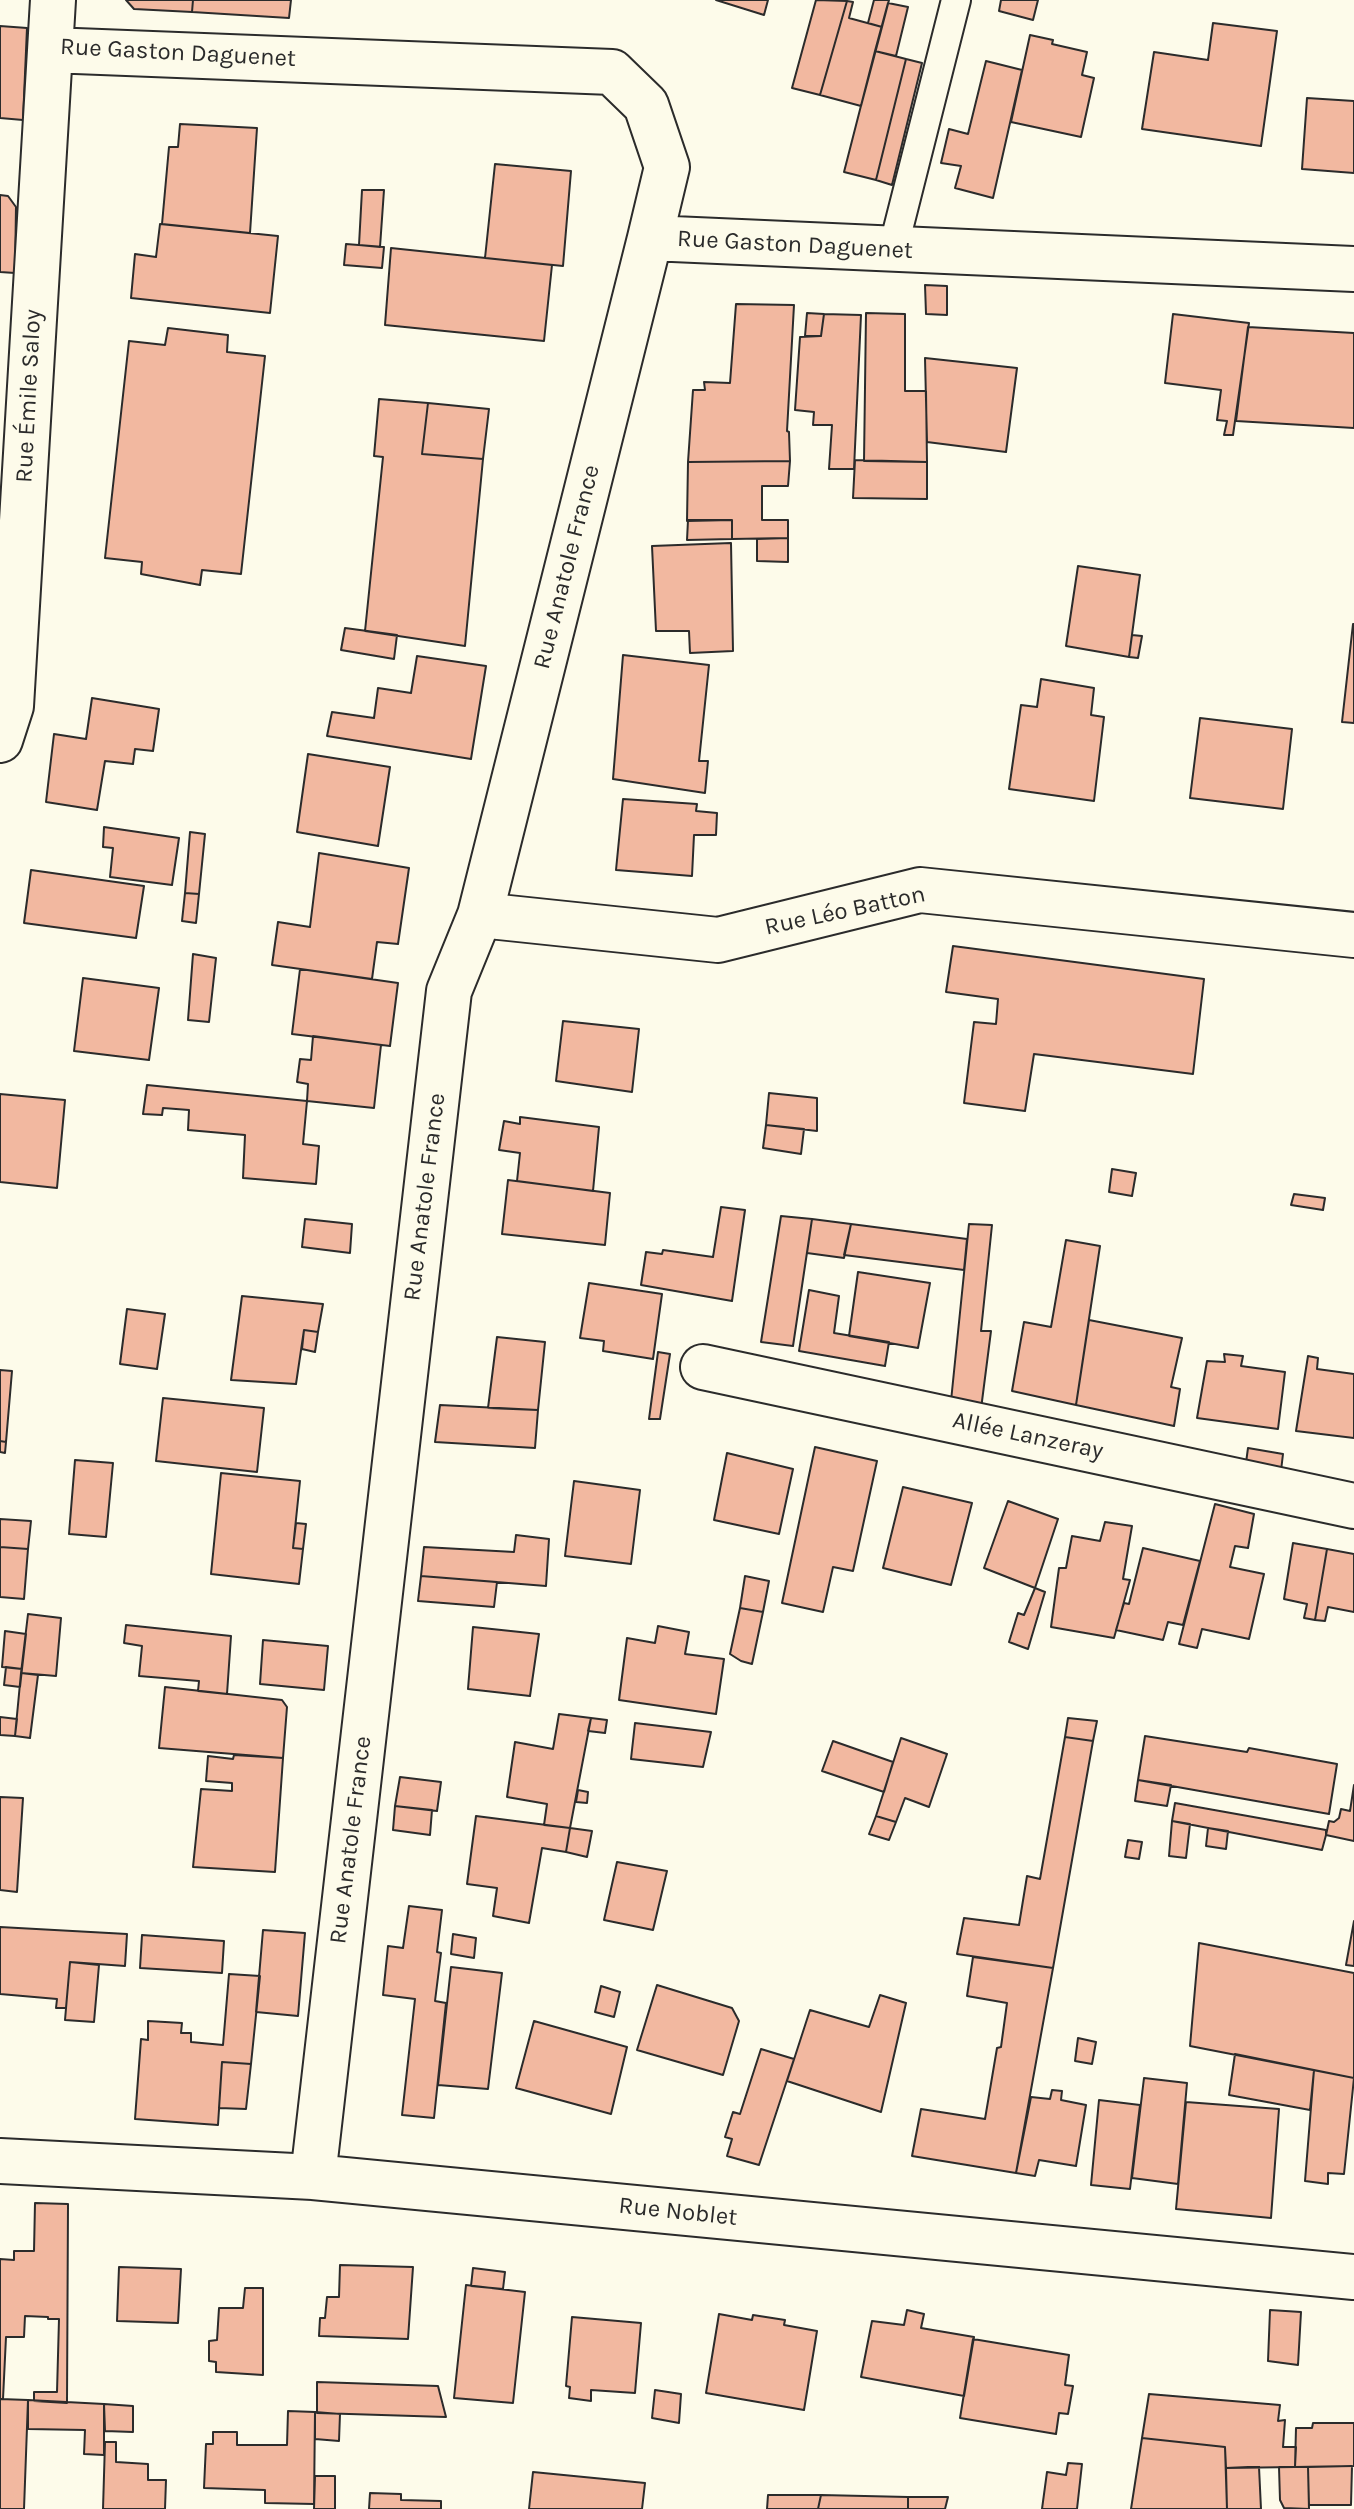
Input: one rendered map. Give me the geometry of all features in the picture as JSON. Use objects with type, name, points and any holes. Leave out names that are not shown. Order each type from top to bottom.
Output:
[{"type":"street","name":"Rue Gaston Daguenet","points":[[53,0],[50,50],[612,72],[646,105],[667,167],[650,238],[1354,269]]},
{"type":"street","name":"Rue Émile Saloy","points":[[0,740],[11,706],[50,50]]},
{"type":"street","name":"Rue Anatole France","points":[[313,2177],[449,991],[480,915],[650,238]]},
{"type":"street","name":"Rue Léo Batton","points":[[480,915],[718,940],[920,890],[1354,935]]},
{"type":"street","name":"Allée Lanzeray","points":[[703,1367],[1354,1506]]},
{"type":"street","name":"Rue Noblet","points":[[0,2161],[313,2177],[1354,2277]]},
{"type":"lane","points":[[893,249],[956,0]]},
{"type":"building","points":[[126,0],[193,0],[192,12],[134,9]]},
{"type":"building","points":[[193,0],[291,0],[289,18],[192,12]]},
{"type":"building","points":[[716,0],[768,0],[764,15]]},
{"type":"building","points":[[816,0],[847,1],[820,95],[792,88]]},
{"type":"building","points":[[874,0],[889,0],[882,27],[868,23]]},
{"type":"building","points":[[1001,0],[1038,0],[1033,20],[999,11]]},
{"type":"building","points":[[847,1],[853,2],[849,18],[882,27],[861,106],[820,95]]},
{"type":"building","points":[[888,3],[908,7],[896,56],[875,51]]},
{"type":"building","points":[[1213,23],[1277,31],[1261,146],[1142,129],[1154,52],[1208,60]]},
{"type":"building","points":[[0,26],[27,28],[23,120],[0,118]]},
{"type":"building","points":[[1030,35],[1087,52],[1082,75],[1094,78],[1081,137],[1011,122]]},
{"type":"building","points":[[875,51],[906,59],[876,180],[844,172]]},
{"type":"building","points":[[906,59],[922,63],[892,185],[876,180]]},
{"type":"building","points":[[986,61],[1022,70],[993,198],[955,188],[961,166],[941,163],[949,129],[968,134]]},
{"type":"building","points":[[1307,98],[1354,101],[1354,173],[1302,169]]},
{"type":"building","points":[[180,124],[257,128],[250,233],[162,224],[169,147],[178,147]]},
{"type":"building","points":[[495,164],[571,171],[563,266],[485,258]]},
{"type":"building","points":[[362,190],[384,190],[380,247],[359,245]]},
{"type":"building","points":[[0,195],[8,196],[16,207],[15,273],[0,272]]},
{"type":"building","points":[[160,224],[278,236],[270,313],[131,298],[135,254],[156,257]]},
{"type":"building","points":[[346,244],[384,247],[382,268],[344,265]]},
{"type":"building","points":[[391,248],[552,265],[544,341],[385,325]]},
{"type":"building","points":[[925,285],[947,286],[947,315],[926,314]]},
{"type":"building","points":[[736,304],[794,305],[787,431],[790,461],[688,462],[693,390],[705,390],[704,382],[730,383]]},
{"type":"building","points":[[807,313],[824,314],[821,336],[805,336]]},
{"type":"building","points":[[866,313],[905,314],[905,391],[926,391],[927,462],[864,461]]},
{"type":"building","points":[[824,314],[861,315],[854,469],[829,469],[832,425],[813,425],[814,412],[795,410],[800,337],[821,336]]},
{"type":"building","points":[[1173,314],[1249,323],[1233,435],[1224,435],[1227,421],[1217,420],[1221,390],[1165,383]]},
{"type":"building","points":[[1248,327],[1354,333],[1354,428],[1236,421]]},
{"type":"building","points":[[168,328],[228,335],[227,352],[265,356],[241,574],[202,570],[200,585],[141,574],[142,562],[105,558],[129,341],[165,345]]},
{"type":"building","points":[[925,358],[1017,368],[1006,452],[927,442]]},
{"type":"building","points":[[379,399],[428,403],[422,454],[483,459],[465,646],[365,631],[383,457],[374,456]]},
{"type":"building","points":[[428,403],[489,409],[483,459],[422,454]]},
{"type":"building","points":[[855,460],[927,462],[927,499],[853,498]]},
{"type":"building","points":[[790,461],[788,486],[762,486],[762,520],[788,520],[788,538],[732,539],[732,520],[687,521],[688,462]]},
{"type":"building","points":[[688,520],[732,520],[732,539],[687,540]]},
{"type":"building","points":[[788,538],[788,562],[757,561],[757,539]]},
{"type":"building","points":[[731,543],[733,651],[690,653],[689,631],[656,631],[652,546]]},
{"type":"building","points":[[1078,566],[1140,575],[1129,657],[1066,646]]},
{"type":"building","points":[[1354,624],[1354,723],[1342,722]]},
{"type":"building","points":[[345,628],[397,635],[394,659],[341,650]]},
{"type":"building","points":[[1132,635],[1142,636],[1138,658],[1129,657]]},
{"type":"building","points":[[623,655],[709,665],[699,761],[708,761],[705,793],[613,779]]},
{"type":"building","points":[[417,656],[486,666],[471,759],[327,736],[332,712],[374,718],[378,688],[411,693]]},
{"type":"building","points":[[1041,679],[1094,688],[1091,715],[1104,717],[1094,801],[1009,789],[1021,705],[1037,707]]},
{"type":"building","points":[[92,698],[159,709],[153,751],[135,749],[133,764],[105,761],[97,810],[46,802],[54,734],[86,739]]},
{"type":"building","points":[[1200,718],[1292,729],[1283,809],[1190,798]]},
{"type":"building","points":[[308,754],[390,767],[378,846],[297,832]]},
{"type":"building","points":[[623,799],[697,804],[696,811],[717,813],[716,835],[694,835],[692,876],[616,870]]},
{"type":"building","points":[[104,827],[179,838],[172,885],[110,877],[113,848],[103,847]]},
{"type":"building","points":[[190,832],[205,834],[199,894],[185,893]]},
{"type":"building","points":[[319,853],[409,868],[398,944],[377,942],[372,979],[272,965],[278,922],[310,927]]},
{"type":"building","points":[[31,870],[144,886],[136,938],[24,923]]},
{"type":"building","points":[[185,893],[199,894],[196,923],[182,921]]},
{"type":"building","points":[[953,946],[1204,979],[1193,1074],[1034,1054],[1025,1111],[964,1103],[974,1022],[996,1024],[998,999],[946,992]]},
{"type":"building","points":[[193,954],[216,958],[209,1022],[188,1020]]},
{"type":"building","points":[[300,969],[398,983],[390,1046],[292,1034]]},
{"type":"building","points":[[83,978],[159,988],[149,1060],[74,1051]]},
{"type":"building","points":[[563,1021],[639,1029],[632,1092],[556,1081]]},
{"type":"building","points":[[313,1036],[381,1045],[374,1108],[307,1101],[308,1084],[297,1082],[300,1059],[311,1060]]},
{"type":"building","points":[[147,1085],[307,1101],[303,1144],[319,1146],[316,1184],[243,1178],[245,1135],[188,1130],[189,1110],[163,1108],[162,1115],[143,1114]]},
{"type":"building","points":[[769,1093],[817,1098],[817,1131],[766,1125]]},
{"type":"building","points":[[0,1094],[65,1100],[57,1188],[0,1182]]},
{"type":"building","points":[[520,1117],[599,1127],[593,1191],[517,1181],[520,1153],[499,1150],[504,1121],[520,1124]]},
{"type":"building","points":[[766,1125],[804,1129],[801,1154],[763,1148]]},
{"type":"building","points":[[1112,1169],[1136,1173],[1132,1196],[1109,1192]]},
{"type":"building","points":[[508,1180],[610,1193],[605,1245],[502,1234]]},
{"type":"building","points":[[1294,1194],[1325,1198],[1323,1210],[1291,1205]]},
{"type":"building","points":[[721,1207],[745,1210],[732,1301],[641,1285],[646,1252],[662,1254],[663,1250],[713,1257]]},
{"type":"building","points":[[781,1216],[812,1219],[793,1346],[761,1342]]},
{"type":"building","points":[[305,1219],[352,1224],[350,1253],[302,1247]]},
{"type":"building","points":[[812,1219],[851,1224],[844,1258],[807,1253]]},
{"type":"building","points":[[851,1224],[967,1239],[964,1270],[844,1255]]},
{"type":"building","points":[[969,1224],[992,1225],[981,1331],[991,1331],[981,1409],[951,1401]]},
{"type":"building","points":[[1066,1240],[1100,1246],[1076,1405],[1012,1391],[1024,1322],[1051,1327]]},
{"type":"building","points":[[858,1272],[930,1283],[918,1348],[849,1336]]},
{"type":"building","points":[[589,1283],[662,1294],[653,1359],[603,1351],[604,1341],[580,1338]]},
{"type":"building","points":[[809,1290],[839,1296],[834,1333],[889,1342],[885,1366],[799,1351]]},
{"type":"building","points":[[242,1296],[323,1304],[318,1332],[304,1330],[296,1384],[231,1380]]},
{"type":"building","points":[[127,1309],[165,1314],[157,1369],[120,1364]]},
{"type":"building","points":[[1089,1320],[1182,1338],[1171,1387],[1180,1389],[1174,1426],[1076,1405]]},
{"type":"building","points":[[304,1330],[318,1332],[315,1352],[302,1349]]},
{"type":"building","points":[[497,1337],[545,1342],[538,1410],[488,1408]]},
{"type":"building","points":[[658,1352],[670,1354],[660,1419],[649,1419]]},
{"type":"building","points":[[1224,1354],[1243,1356],[1241,1366],[1285,1372],[1278,1429],[1197,1418],[1207,1361],[1225,1362]]},
{"type":"building","points":[[1308,1356],[1318,1358],[1317,1369],[1354,1374],[1354,1438],[1296,1431]]},
{"type":"building","points":[[0,1370],[12,1371],[6,1442],[0,1441]]},
{"type":"building","points":[[163,1398],[264,1408],[257,1472],[156,1461]]},
{"type":"building","points":[[440,1405],[538,1410],[535,1448],[435,1442]]},
{"type":"building","points":[[0,1441],[6,1442],[5,1453],[0,1452]]},
{"type":"building","points":[[815,1447],[877,1461],[853,1571],[833,1567],[823,1612],[782,1603]]},
{"type":"building","points":[[1248,1448],[1283,1454],[1280,1479],[1245,1470]]},
{"type":"building","points":[[727,1453],[793,1469],[779,1534],[714,1520]]},
{"type":"building","points":[[75,1460],[113,1463],[106,1537],[69,1534]]},
{"type":"building","points":[[221,1473],[300,1481],[293,1548],[303,1549],[299,1584],[211,1574]]},
{"type":"building","points":[[574,1481],[640,1490],[631,1564],[565,1556]]},
{"type":"building","points":[[903,1487],[972,1503],[951,1585],[883,1568]]},
{"type":"building","points":[[1008,1501],[1058,1519],[1035,1588],[984,1568]]},
{"type":"building","points":[[1215,1504],[1254,1514],[1248,1548],[1235,1546],[1230,1567],[1264,1574],[1249,1639],[1202,1629],[1197,1648],[1179,1644]]},
{"type":"building","points":[[0,1519],[31,1521],[28,1549],[0,1547]]},
{"type":"building","points":[[1105,1522],[1132,1526],[1123,1579],[1130,1580],[1114,1638],[1051,1627],[1059,1568],[1066,1568],[1072,1536],[1100,1541]]},
{"type":"building","points":[[296,1523],[306,1524],[303,1549],[293,1548]]},
{"type":"building","points":[[516,1535],[549,1539],[546,1586],[421,1576],[424,1547],[514,1552]]},
{"type":"building","points":[[1293,1543],[1327,1549],[1315,1620],[1304,1618],[1307,1604],[1284,1599]]},
{"type":"building","points":[[0,1547],[28,1549],[24,1599],[0,1597]]},
{"type":"building","points":[[1143,1548],[1200,1561],[1183,1625],[1168,1622],[1163,1640],[1116,1630],[1124,1603],[1129,1604]]},
{"type":"building","points":[[1327,1549],[1354,1554],[1354,1612],[1328,1607],[1325,1621],[1315,1620]]},
{"type":"building","points":[[421,1576],[497,1582],[494,1607],[418,1601]]},
{"type":"building","points":[[745,1576],[769,1581],[763,1612],[740,1608]]},
{"type":"building","points":[[1035,1588],[1045,1592],[1028,1649],[1009,1642],[1018,1613],[1024,1615]]},
{"type":"building","points":[[740,1608],[763,1612],[752,1664],[730,1654]]},
{"type":"building","points":[[28,1614],[61,1618],[56,1676],[21,1673]]},
{"type":"building","points":[[126,1625],[231,1636],[227,1694],[198,1691],[199,1681],[139,1676],[142,1646],[124,1643]]},
{"type":"building","points":[[658,1626],[689,1632],[685,1654],[724,1659],[716,1714],[619,1700],[627,1638],[655,1643]]},
{"type":"building","points":[[473,1627],[539,1634],[530,1696],[468,1689]]},
{"type":"building","points":[[5,1631],[26,1634],[22,1669],[2,1667]]},
{"type":"building","points":[[263,1640],[328,1646],[324,1690],[260,1684]]},
{"type":"building","points":[[6,1667],[22,1669],[20,1687],[4,1685]]},
{"type":"building","points":[[21,1673],[38,1675],[30,1738],[15,1736]]},
{"type":"building","points":[[165,1687],[282,1700],[287,1707],[283,1758],[159,1748]]},
{"type":"building","points":[[559,1714],[591,1718],[570,1828],[544,1825],[547,1804],[507,1797],[515,1742],[553,1749]]},
{"type":"building","points":[[0,1717],[17,1719],[15,1736],[0,1735]]},
{"type":"building","points":[[591,1718],[607,1720],[605,1733],[588,1731]]},
{"type":"building","points":[[1068,1718],[1097,1721],[1093,1741],[1065,1737]]},
{"type":"building","points":[[635,1723],[711,1732],[703,1767],[631,1759]]},
{"type":"building","points":[[1145,1736],[1247,1752],[1249,1748],[1337,1764],[1329,1814],[1138,1780]]},
{"type":"building","points":[[1065,1737],[1093,1741],[1053,1968],[957,1954],[964,1918],[1019,1925],[1027,1876],[1040,1879]]},
{"type":"building","points":[[901,1738],[947,1754],[929,1807],[905,1798],[896,1822],[876,1816]]},
{"type":"building","points":[[833,1741],[893,1762],[884,1792],[822,1771]]},
{"type":"building","points":[[234,1755],[283,1758],[275,1872],[193,1867],[201,1789],[232,1791],[232,1783],[206,1781],[208,1756],[233,1759]]},
{"type":"building","points":[[400,1777],[441,1782],[437,1811],[395,1806]]},
{"type":"building","points":[[1138,1780],[1171,1785],[1167,1806],[1135,1801]]},
{"type":"building","points":[[1354,1785],[1354,1841],[1326,1835],[1329,1821],[1339,1818],[1341,1809],[1350,1811]]},
{"type":"building","points":[[578,1790],[588,1792],[587,1803],[576,1802]]},
{"type":"building","points":[[0,1797],[23,1798],[17,1892],[0,1890]]},
{"type":"building","points":[[1175,1803],[1326,1830],[1326,1835],[1322,1850],[1172,1821]]},
{"type":"building","points":[[395,1806],[432,1810],[430,1835],[393,1830]]},
{"type":"building","points":[[476,1816],[570,1828],[566,1852],[542,1848],[529,1923],[493,1916],[497,1888],[467,1884]]},
{"type":"building","points":[[876,1816],[896,1822],[889,1840],[869,1834]]},
{"type":"building","points":[[1172,1821],[1190,1824],[1186,1858],[1169,1856]]},
{"type":"building","points":[[570,1828],[592,1831],[587,1857],[566,1852]]},
{"type":"building","points":[[1208,1828],[1228,1831],[1226,1849],[1206,1846]]},
{"type":"building","points":[[1128,1840],[1142,1842],[1139,1859],[1125,1857]]},
{"type":"building","points":[[617,1862],[667,1871],[653,1930],[604,1920]]},
{"type":"building","points":[[409,1906],[442,1910],[435,2001],[446,2003],[434,2118],[402,2115],[415,1999],[383,1995],[388,1946],[403,1948]]},
{"type":"building","points":[[1354,1921],[1354,1966],[1346,1965]]},
{"type":"building","points":[[0,1927],[127,1934],[125,1966],[70,1962],[66,2008],[56,2008],[57,1999],[0,1994]]},
{"type":"building","points":[[263,1930],[305,1933],[298,2016],[256,2012]]},
{"type":"building","points":[[453,1934],[476,1938],[474,1958],[451,1954]]},
{"type":"building","points":[[142,1935],[224,1941],[222,1973],[140,1968]]},
{"type":"building","points":[[1199,1943],[1354,1973],[1354,2078],[1190,2046]]},
{"type":"building","points":[[973,1957],[1053,1968],[1016,2173],[912,2156],[921,2109],[985,2119],[1007,2003],[967,1996]]},
{"type":"building","points":[[70,1962],[99,1965],[94,2022],[65,2020]]},
{"type":"building","points":[[451,1967],[502,1973],[488,2089],[438,2085]]},
{"type":"building","points":[[229,1974],[260,1976],[251,2064],[222,2062],[218,2125],[135,2119],[141,2039],[148,2040],[148,2021],[182,2023],[181,2033],[191,2033],[191,2042],[223,2045]]},
{"type":"building","points":[[657,1985],[732,2008],[739,2021],[723,2075],[637,2050]]},
{"type":"building","points":[[601,1986],[620,1992],[614,2017],[595,2012]]},
{"type":"building","points":[[880,1995],[906,2003],[881,2112],[787,2081],[810,2010],[869,2027]]},
{"type":"building","points":[[534,2021],[627,2047],[611,2114],[516,2088]]},
{"type":"building","points":[[1078,2038],[1096,2042],[1092,2064],[1075,2061]]},
{"type":"building","points":[[761,2049],[794,2059],[759,2165],[727,2156],[732,2139],[725,2137],[733,2112],[740,2114]]},
{"type":"building","points":[[1235,2054],[1314,2070],[1310,2110],[1229,2095]]},
{"type":"building","points":[[222,2062],[251,2064],[246,2109],[219,2108]]},
{"type":"building","points":[[1314,2070],[1354,2078],[1344,2174],[1328,2173],[1328,2184],[1305,2181]]},
{"type":"building","points":[[1144,2078],[1187,2083],[1178,2184],[1132,2178]]},
{"type":"building","points":[[1052,2090],[1062,2091],[1061,2100],[1086,2105],[1076,2166],[1039,2160],[1035,2176],[1016,2173],[1031,2097],[1050,2099]]},
{"type":"building","points":[[1099,2100],[1140,2105],[1130,2189],[1091,2185]]},
{"type":"building","points":[[1186,2102],[1279,2109],[1271,2218],[1176,2209]]},
{"type":"building","points":[[35,2203],[68,2204],[67,2403],[34,2401],[34,2392],[57,2392],[59,2319],[48,2317],[25,2316],[24,2337],[6,2337],[3,2399],[0,2399],[0,2259],[14,2260],[14,2251],[34,2251]]},
{"type":"building","points":[[340,2265],[413,2267],[408,2339],[319,2336],[320,2318],[325,2318],[327,2297],[339,2297]]},
{"type":"building","points":[[119,2267],[181,2269],[178,2323],[117,2321]]},
{"type":"building","points":[[473,2268],[505,2272],[503,2289],[471,2286]]},
{"type":"building","points":[[466,2285],[525,2292],[513,2403],[454,2398]]},
{"type":"building","points":[[245,2288],[263,2288],[263,2375],[216,2372],[216,2362],[209,2361],[209,2341],[217,2340],[219,2308],[243,2308]]},
{"type":"building","points":[[907,2310],[924,2314],[921,2328],[974,2337],[964,2396],[861,2377],[872,2321],[904,2325]]},
{"type":"building","points":[[1270,2310],[1301,2312],[1298,2365],[1268,2361]]},
{"type":"building","points":[[719,2314],[752,2320],[753,2315],[785,2320],[784,2325],[817,2331],[804,2410],[706,2393]]},
{"type":"building","points":[[572,2317],[641,2323],[635,2393],[591,2390],[591,2401],[569,2398],[570,2387],[566,2386]]},
{"type":"building","points":[[973,2339],[1069,2355],[1065,2385],[1073,2386],[1068,2414],[1059,2413],[1056,2434],[960,2418]]},
{"type":"building","points":[[317,2382],[438,2386],[446,2417],[317,2413]]},
{"type":"building","points":[[655,2390],[681,2394],[679,2423],[652,2418]]},
{"type":"building","points":[[1149,2394],[1280,2405],[1278,2421],[1285,2420],[1283,2447],[1296,2447],[1295,2467],[1226,2468],[1225,2447],[1142,2438]]},
{"type":"building","points":[[0,2399],[28,2400],[24,2509],[0,2509]]},
{"type":"building","points":[[28,2400],[104,2404],[104,2455],[84,2454],[85,2430],[28,2429]]},
{"type":"building","points":[[104,2404],[133,2406],[133,2432],[105,2431]]},
{"type":"building","points":[[288,2411],[315,2412],[314,2504],[265,2503],[265,2490],[204,2488],[206,2444],[213,2444],[213,2432],[237,2432],[237,2445],[287,2445]]},
{"type":"building","points":[[315,2412],[340,2414],[339,2441],[315,2439]]},
{"type":"building","points":[[1313,2423],[1354,2423],[1354,2466],[1295,2467],[1296,2428],[1312,2428]]},
{"type":"building","points":[[1142,2438],[1225,2447],[1227,2509],[1131,2509]]},
{"type":"building","points":[[105,2442],[116,2442],[116,2462],[148,2464],[148,2480],[166,2480],[165,2509],[103,2509]]},
{"type":"building","points":[[1068,2463],[1082,2464],[1077,2509],[1042,2509],[1047,2472],[1066,2475]]},
{"type":"building","points":[[1352,2466],[1351,2505],[1309,2505],[1308,2467]]},
{"type":"building","points":[[1259,2467],[1261,2509],[1227,2509],[1226,2468]]},
{"type":"building","points":[[1279,2467],[1308,2467],[1309,2509],[1284,2508],[1280,2500]]},
{"type":"building","points":[[533,2472],[645,2483],[642,2509],[529,2509]]},
{"type":"building","points":[[315,2476],[335,2476],[335,2509],[314,2509]]},
{"type":"building","points":[[370,2493],[401,2494],[401,2500],[441,2501],[441,2509],[369,2509]]},
{"type":"building","points":[[768,2495],[821,2495],[818,2509],[767,2509]]},
{"type":"building","points":[[821,2495],[908,2497],[908,2509],[818,2509]]},
{"type":"building","points":[[908,2497],[948,2497],[945,2509],[908,2509]]}]
